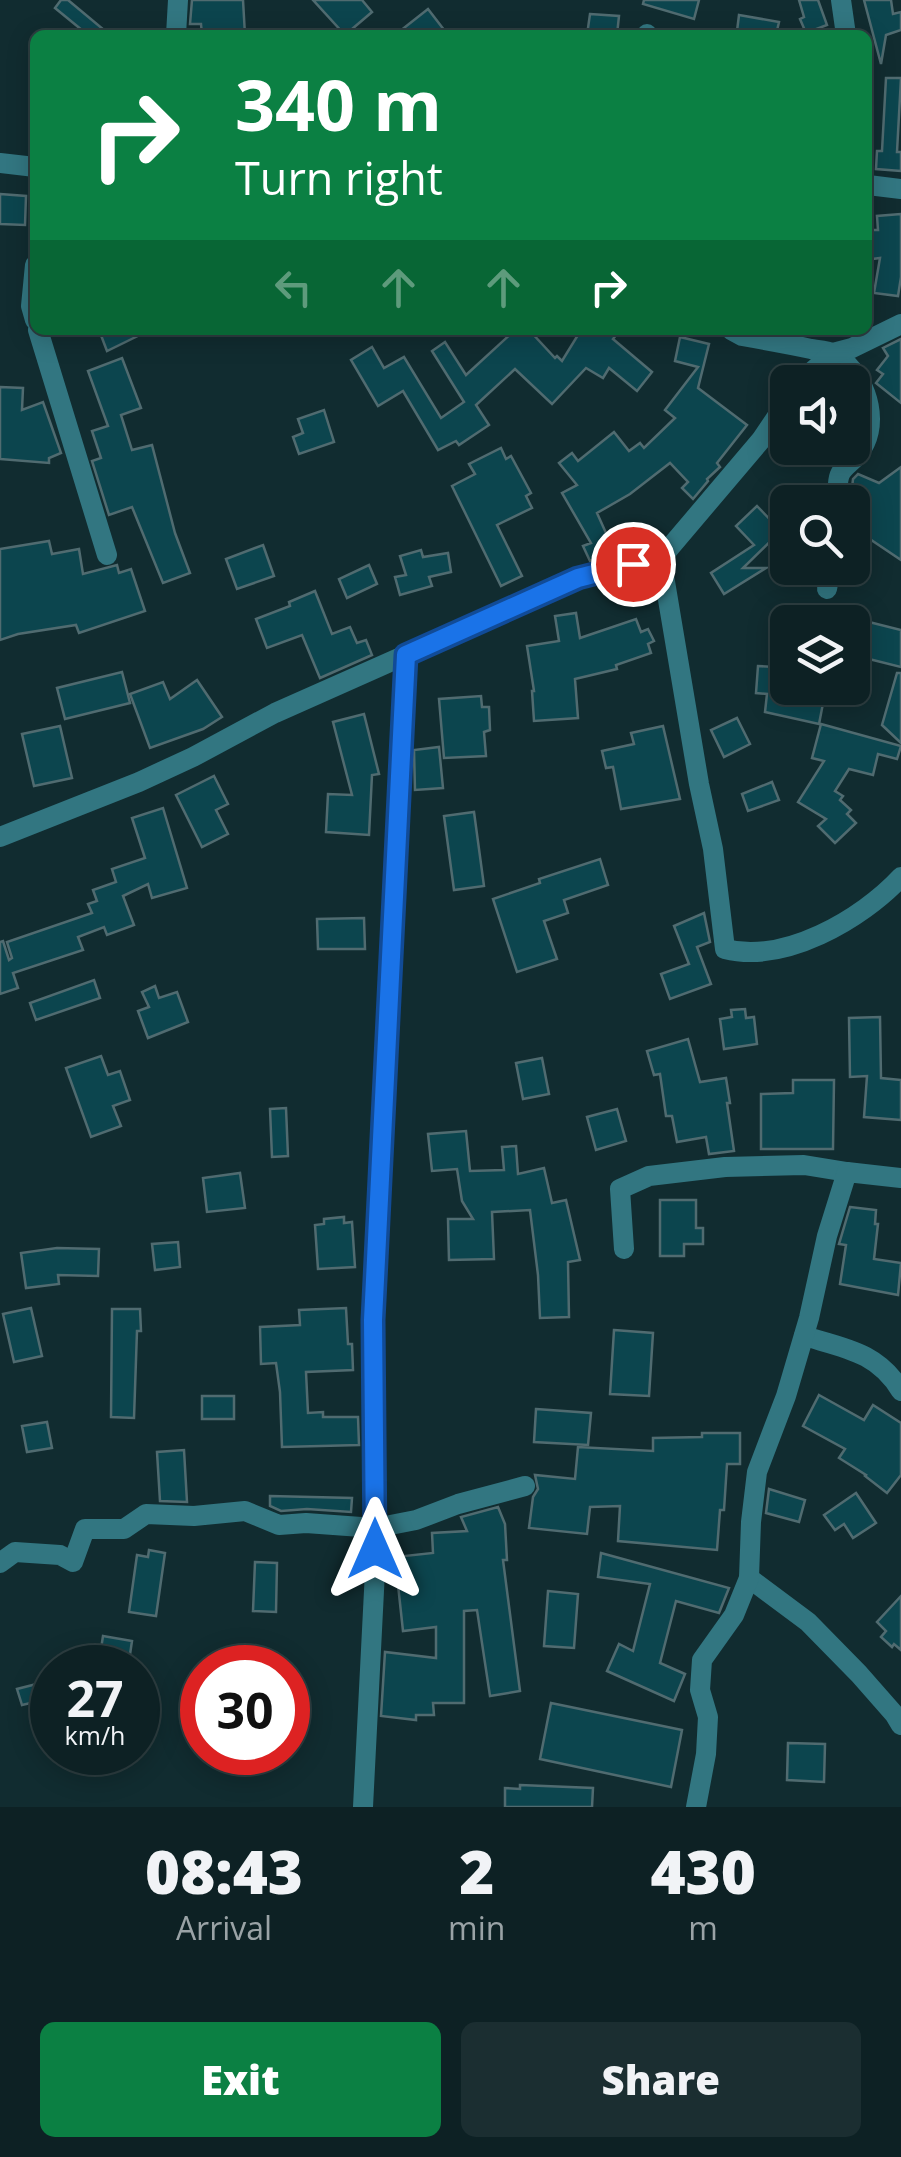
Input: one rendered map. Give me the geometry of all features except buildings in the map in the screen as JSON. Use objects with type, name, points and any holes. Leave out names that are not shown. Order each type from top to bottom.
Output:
[{"type":"street","points":[[176,30],[178,0]]},
{"type":"street","points":[[841,0],[845,30]]},
{"type":"street","points":[[0,163],[30,166]]},
{"type":"street","points":[[872,186],[901,190]]},
{"type":"street","points":[[740,335],[833,353],[901,324]]},
{"type":"street","points":[[40,335],[107,555]]},
{"type":"street","points":[[819,365],[833,353]]},
{"type":"street","points":[[833,353],[866,392],[870,414],[866,441],[838,475],[838,485]]},
{"type":"street","points":[[0,837],[140,782],[275,712],[578,578],[661,558],[770,428]]},
{"type":"street","points":[[661,558],[699,784],[714,849],[725,949],[744,954],[776,951],[821,936],[889,890],[901,877]]},
{"type":"street","points":[[363,1807],[375,1571],[373,1320],[406,655]]},
{"type":"street","points":[[624,1249],[620,1189],[649,1176],[725,1167],[804,1165],[901,1178]]},
{"type":"street","points":[[696,1807],[708,1717],[700,1690],[702,1660],[734,1615],[748,1578],[757,1472],[804,1336],[847,1172]]},
{"type":"street","points":[[804,1336],[854,1349],[890,1373],[901,1391]]},
{"type":"street","points":[[0,1563],[16,1552],[60,1555],[72,1562],[85,1530],[124,1529],[146,1514],[194,1516],[245,1511],[279,1525],[375,1528],[416,1520],[525,1486]]},
{"type":"street","points":[[748,1578],[808,1622],[901,1725]]},
{"type":"route","points":[[375,1549],[373,1320],[406,655],[578,578],[633,564]]}]
